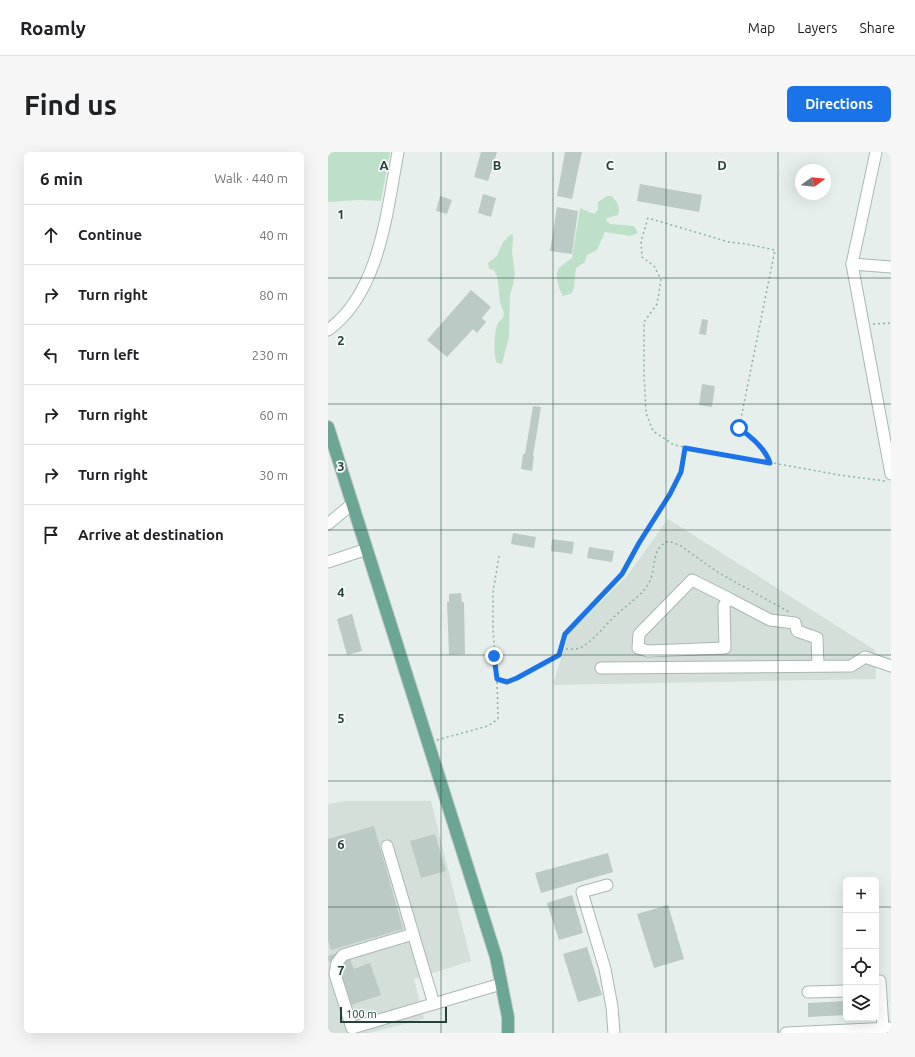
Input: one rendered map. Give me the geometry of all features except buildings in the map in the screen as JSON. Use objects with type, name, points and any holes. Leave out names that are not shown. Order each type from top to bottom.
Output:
[{"type":"main road","points":[[328,427],[496,957],[508,1017],[508,1033]]},
{"type":"street","points":[[328,330],[342,319],[355,303],[371,270],[386,222],[398,152]]},
{"type":"street","points":[[876,152],[852,264],[891,472]]},
{"type":"street","points":[[852,264],[891,266]]},
{"type":"street","points":[[328,524],[352,504]]},
{"type":"street","points":[[328,562],[366,549]]},
{"type":"street","points":[[728,598],[724,606],[724,648],[648,651],[638,648],[639,634],[692,580],[728,598],[770,620],[795,623],[797,631],[817,638],[818,665]]},
{"type":"street","points":[[601,668],[818,665],[851,666],[866,657],[891,666]]},
{"type":"street","points":[[387,846],[434,1004]]},
{"type":"street","points":[[607,885],[582,892],[605,969],[612,1007],[614,1033]]},
{"type":"street","points":[[413,934],[343,955],[337,963],[335,974],[352,1028],[501,984]]},
{"type":"street","points":[[786,1033],[887,1028],[879,987]]},
{"type":"street","points":[[808,992],[843,991]]},
{"type":"path","points":[[770,463],[767,455],[752,438],[739,428],[775,250],[729,242],[648,218],[641,241],[642,257],[654,266],[662,280],[657,304],[644,322],[646,413],[653,431],[674,445],[685,448],[770,463],[839,475],[891,482]]},
{"type":"path","points":[[864,324],[891,323]]},
{"type":"path","points":[[497,679],[507,682],[559,655],[565,634],[622,574],[639,543],[670,494],[681,472],[685,448]]},
{"type":"path","points":[[428,742],[449,738],[488,726],[498,719],[497,679],[493,630],[493,592],[499,556]]},
{"type":"shaded area","points":[[668,519],[875,650],[876,679],[553,685],[569,633],[627,576]]},
{"type":"shaded area","points":[[345,801],[431,801],[471,961],[414,979],[424,1019],[369,1033],[328,1033],[328,804]]},
{"type":"green space","points":[[328,152],[390,152],[381,201],[359,200],[328,202]]},
{"type":"green space","points":[[607,196],[612,196],[619,207],[619,210],[618,215],[607,218],[606,220],[610,224],[634,226],[638,233],[630,236],[605,232],[597,250],[587,255],[585,262],[576,268],[574,288],[571,294],[563,296],[560,290],[557,274],[559,268],[572,258],[580,208],[594,214],[598,210],[598,202]]},
{"type":"green space","points":[[511,234],[513,236],[512,252],[515,274],[510,295],[509,337],[502,364],[497,363],[494,343],[498,322],[503,318],[504,312],[500,302],[498,281],[494,270],[489,269],[488,263],[497,256],[503,242]]},
{"type":"route","points":[[494,656],[497,679],[507,682],[559,655],[565,634],[622,574],[639,543],[670,494],[681,472],[685,448],[770,463],[767,455],[752,438],[739,428]]}]
